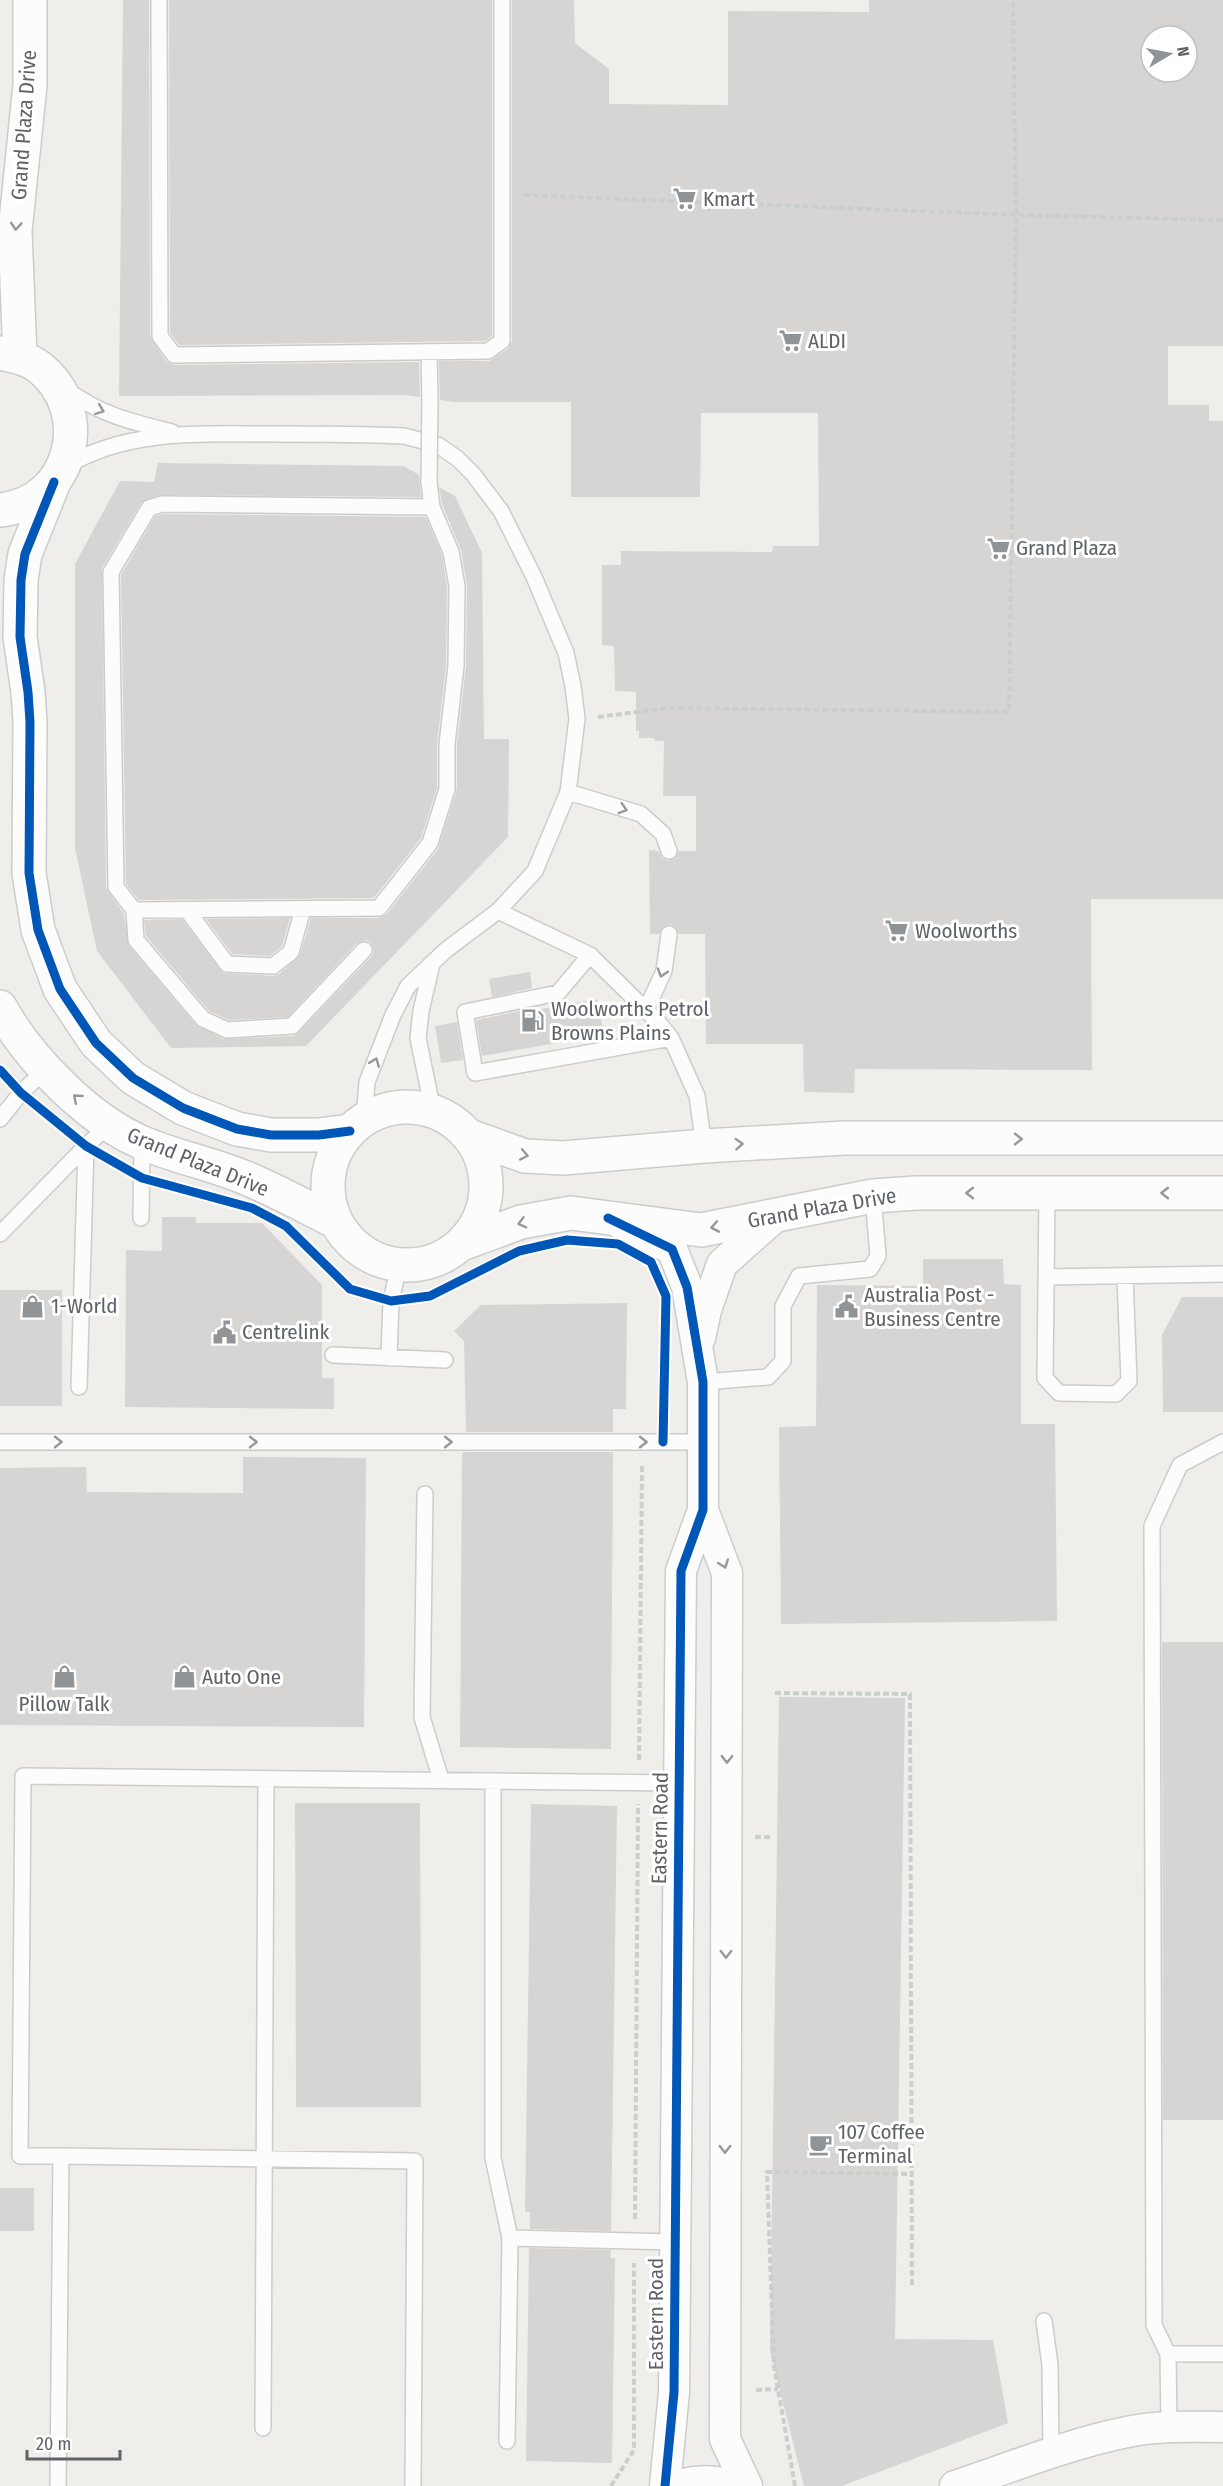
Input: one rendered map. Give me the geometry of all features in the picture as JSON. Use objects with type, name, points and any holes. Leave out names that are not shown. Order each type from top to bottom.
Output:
[{"type":"street","name":"Grand Plaza Drive","points":[[10,355],[15,231],[30,86],[30,0]]},
{"type":"street","points":[[10,355],[37,366],[51,378],[64,398],[71,422],[70,446],[25,554],[21,580],[20,637],[30,722],[28,873],[38,930],[60,989],[96,1043],[133,1078],[183,1108],[237,1130],[271,1135],[319,1135],[357,1125],[386,1109],[410,1107],[433,1111],[453,1121],[469,1136],[481,1156],[486,1179],[485,1202],[477,1224],[464,1243],[445,1257],[423,1265],[399,1266],[374,1259],[352,1244],[336,1222],[329,1198],[329,1174],[336,1150],[357,1125]]},
{"type":"street","points":[[0,510],[11,509],[34,499],[58,475]]},
{"type":"street","name":"Grand Plaza Drive","points":[[0,1007],[8,1022],[97,1136],[142,1143],[246,1178],[336,1222]]},
{"type":"street","points":[[469,1136],[506,1151],[542,1158],[845,1138],[1223,1138]]},
{"type":"street","name":"Grand Plaza Drive","points":[[464,1243],[521,1222],[571,1213],[701,1230],[873,1196],[1223,1193]]},
{"type":"street","name":"Eastern Road","points":[[698,1350],[706,1310],[722,1263],[776,1216]]},
{"type":"street","name":"Eastern Road","points":[[608,1218],[672,1249],[687,1287],[703,1382],[703,1510],[681,1571],[674,2392],[665,2486]]},
{"type":"street","name":"Eastern Road","points":[[703,1510],[727,1573],[725,2439],[747,2486]]},
{"type":"street","points":[[955,2486],[1051,2453],[1127,2432],[1169,2427],[1223,2427]]},
{"type":"street","points":[[680,2486],[686,2483],[711,2481],[735,2486]]},
{"type":"lane","points":[[159,0],[160,336],[174,355],[488,351],[502,341],[502,0]]},
{"type":"lane","points":[[134,910],[379,908],[430,843],[447,789],[447,744],[456,666],[457,586],[451,552],[432,507],[429,482],[429,352]]},
{"type":"lane","points":[[51,378],[89,406],[127,421],[178,434]]},
{"type":"lane","points":[[58,475],[84,456],[122,444],[178,434],[404,436],[438,445],[458,459],[473,474],[501,512],[534,578],[566,653],[573,686],[577,719],[568,792],[535,871],[498,911],[446,950],[408,986],[393,1015],[367,1082],[357,1125]]},
{"type":"lane","points":[[364,950],[292,1026],[227,1030],[203,1019],[136,940],[134,910],[116,887],[111,572],[149,508],[162,504],[432,507]]},
{"type":"lane","points":[[568,792],[641,814],[663,834],[669,851]]},
{"type":"lane","points":[[187,910],[227,964],[273,966],[291,952],[303,909]]},
{"type":"lane","points":[[498,911],[590,955],[671,1038],[697,1096],[704,1146]]},
{"type":"lane","points":[[646,1010],[664,971],[669,934]]},
{"type":"lane","points":[[590,955],[558,993],[465,1012],[475,1073],[671,1038]]},
{"type":"lane","points":[[432,964],[421,1011],[418,1038],[433,1111]]},
{"type":"lane","points":[[0,1119],[21,1093],[45,1070]]},
{"type":"lane","points":[[0,1234],[97,1136]]},
{"type":"lane","points":[[79,1387],[97,1136]]},
{"type":"lane","points":[[141,1218],[142,1143]]},
{"type":"lane","points":[[1047,1193],[1046,1378],[1059,1393],[1116,1394],[1129,1381],[1125,1276]]},
{"type":"lane","points":[[703,1382],[768,1377],[783,1361],[783,1306],[799,1276],[870,1269],[878,1256],[873,1196]]},
{"type":"lane","points":[[389,1358],[391,1301],[399,1266]]},
{"type":"lane","points":[[1047,1277],[1223,1274]]},
{"type":"lane","points":[[333,1355],[445,1360]]},
{"type":"lane","points":[[0,1442],[703,1442]]},
{"type":"lane","points":[[1169,2427],[1168,2354],[1154,2325],[1152,1526],[1180,1465],[1223,1442]]},
{"type":"lane","points":[[424,1494],[422,1718],[441,1780]]},
{"type":"lane","points":[[413,2486],[415,2161],[20,2156],[23,1776],[679,1783]]},
{"type":"lane","points":[[263,2428],[266,1779]]},
{"type":"lane","points":[[493,1781],[493,2158],[510,2238],[507,2441]]},
{"type":"lane","points":[[58,2486],[61,2156]]},
{"type":"lane","points":[[510,2238],[675,2242]]},
{"type":"lane","points":[[1044,2321],[1050,2365],[1051,2453]]},
{"type":"lane","points":[[1168,2354],[1223,2354]]},
{"type":"path","points":[[577,719],[668,708],[1009,712],[1017,215],[1013,0]]},
{"type":"path","points":[[502,196],[546,195],[1017,215],[1223,220]]},
{"type":"path","points":[[611,2486],[634,2450],[642,1468],[663,1442]]},
{"type":"path","points":[[775,1693],[910,1695],[912,2288]]},
{"type":"path","points":[[795,2486],[774,2366],[767,2172],[912,2174]]},
{"type":"building","points":[[123,0],[149,0],[150,336],[166,361],[174,365],[419,362],[420,397],[404,395],[119,396]]},
{"type":"building","points":[[169,0],[492,0],[492,336],[485,341],[179,345],[170,333]]},
{"type":"building","name":"Grand Plaza","points":[[512,0],[574,0],[575,43],[609,69],[609,104],[728,105],[728,11],[869,12],[869,0],[1223,0],[1223,346],[1168,346],[1168,405],[1209,405],[1209,421],[1223,421],[1223,899],[1091,899],[1092,1070],[855,1069],[854,1093],[804,1092],[803,1044],[706,1044],[705,934],[679,934],[670,924],[662,928],[659,934],[650,934],[649,850],[659,851],[662,858],[668,861],[676,858],[678,851],[696,851],[696,796],[663,796],[664,741],[639,738],[639,731],[636,731],[636,692],[615,691],[614,646],[602,645],[602,565],[621,565],[621,551],[772,552],[773,546],[819,546],[818,413],[701,413],[700,497],[571,497],[571,402],[440,400],[439,361],[489,361],[508,349],[512,342]]},
{"type":"building","points":[[158,463],[404,466],[419,475],[421,497],[159,495],[141,503],[102,568],[106,888],[124,914],[129,946],[196,1025],[223,1039],[293,1036],[298,1033],[371,957],[374,952],[371,943],[366,940],[357,943],[288,1017],[229,1020],[209,1011],[146,936],[144,920],[182,919],[223,973],[273,976],[279,974],[300,955],[311,918],[379,918],[387,914],[438,849],[457,789],[457,745],[466,666],[467,586],[461,550],[442,504],[439,487],[455,496],[482,553],[484,739],[509,739],[508,837],[306,1046],[171,1048],[97,951],[75,848],[75,564],[120,481],[154,482]]},
{"type":"building","points":[[163,514],[426,517],[442,555],[447,587],[446,665],[437,743],[437,788],[421,838],[374,898],[139,900],[126,884],[121,575],[155,516]]},
{"type":"building","points":[[290,918],[282,946],[270,956],[232,954],[206,919]]},
{"type":"building","points":[[530,972],[532,988],[492,997],[489,979]]},
{"type":"building","points":[[597,999],[604,1035],[482,1056],[476,1020]]},
{"type":"building","points":[[457,1022],[463,1060],[441,1063],[435,1026]]},
{"type":"building","name":"Centrelink","points":[[162,1217],[196,1217],[196,1223],[262,1223],[322,1285],[322,1378],[334,1378],[334,1409],[125,1407],[126,1250],[162,1251]]},
{"type":"building","points":[[923,1259],[1003,1259],[1004,1284],[1021,1285],[1021,1424],[1055,1424],[1057,1621],[781,1624],[779,1427],[816,1426],[817,1285],[923,1286]]},
{"type":"building","points":[[0,1290],[62,1290],[62,1406],[0,1406]]},
{"type":"building","points":[[1182,1297],[1223,1297],[1223,1412],[1163,1412],[1162,1335]]},
{"type":"building","points":[[627,1303],[626,1409],[613,1409],[613,1432],[466,1432],[464,1341],[454,1331],[481,1305]]},
{"type":"building","points":[[613,1452],[611,1749],[460,1747],[462,1453]]},
{"type":"building","points":[[243,1457],[366,1458],[364,1727],[0,1725],[0,1468],[86,1467],[87,1492],[243,1493]]},
{"type":"building","points":[[1162,1642],[1223,1642],[1223,2120],[1163,2120]]},
{"type":"building","points":[[779,1697],[905,1698],[895,2339],[993,2340],[1008,2423],[842,2486],[804,2486],[770,2351]]},
{"type":"building","points":[[295,1803],[420,1803],[421,2107],[296,2107]]},
{"type":"building","points":[[531,1804],[617,1806],[611,2231],[530,2229],[530,2212],[525,2212]]},
{"type":"building","points":[[0,2188],[34,2188],[34,2231],[0,2231]]},
{"type":"building","points":[[529,2248],[611,2250],[610,2258],[615,2258],[612,2463],[526,2461]]},
{"type":"cycle path","points":[[54,482],[25,554],[21,580],[20,637],[30,722],[29,873],[38,930],[60,989],[96,1043],[133,1078],[183,1108],[237,1129],[271,1135],[319,1135],[350,1131]]},
{"type":"cycle path","points":[[0,1070],[21,1093],[86,1146],[142,1178],[252,1208],[286,1226],[350,1289],[391,1301],[430,1296],[519,1251],[567,1240],[618,1244],[651,1262],[666,1296],[663,1442]]},
{"type":"cycle path","points":[[608,1218],[672,1249],[687,1287],[703,1382],[703,1510],[681,1571],[674,2392],[665,2486]]},
{"type":"place","name":"Kmart","points":[[685,199]]},
{"type":"place","name":"ALDI","points":[[790,341]]},
{"type":"place","name":"Grand Plaza","points":[[998,548]]},
{"type":"place","name":"Woolworths","points":[[897,931]]},
{"type":"place","name":"Woolworths Petrol Browns Plains","points":[[533,1021]]},
{"type":"place","name":"1-World","points":[[33,1306]]},
{"type":"place","name":"Australia Post - Business Centre","points":[[846,1307]]},
{"type":"place","name":"Centrelink","points":[[224,1332]]},
{"type":"place","name":"Pillow Talk","points":[[64,1676]]},
{"type":"place","name":"Auto One","points":[[184,1677]]},
{"type":"place","name":"107 Coffee Terminal","points":[[820,2144]]}]
